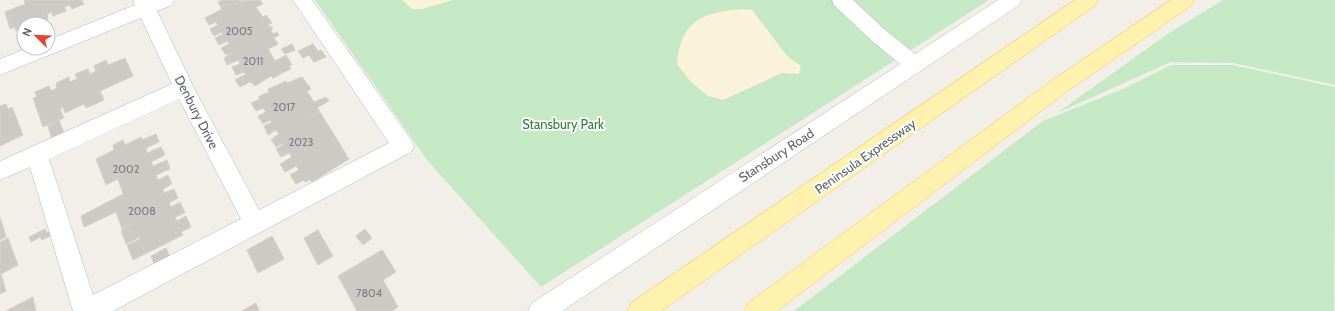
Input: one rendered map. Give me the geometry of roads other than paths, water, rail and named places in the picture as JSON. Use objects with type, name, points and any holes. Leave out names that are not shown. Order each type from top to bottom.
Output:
[{"type":"main road","name":"Peninsula Expressway","points":[[640,311],[1089,0]]},
{"type":"main road","points":[[757,311],[1058,87],[1185,0]]},
{"type":"street","points":[[37,154],[87,311],[403,146],[302,0]]},
{"type":"street","points":[[841,0],[877,34],[914,64]]},
{"type":"street","name":"Stansbury Road","points":[[541,311],[1012,0]]},
{"type":"street","points":[[56,45],[151,3]]},
{"type":"street","name":"Denbury Drive","points":[[151,3],[184,88],[255,224]]},
{"type":"street","points":[[0,68],[29,56]]},
{"type":"street","points":[[0,171],[184,88]]},
{"type":"park label","name":"Stansbury Park","points":[[563,124]]}]
